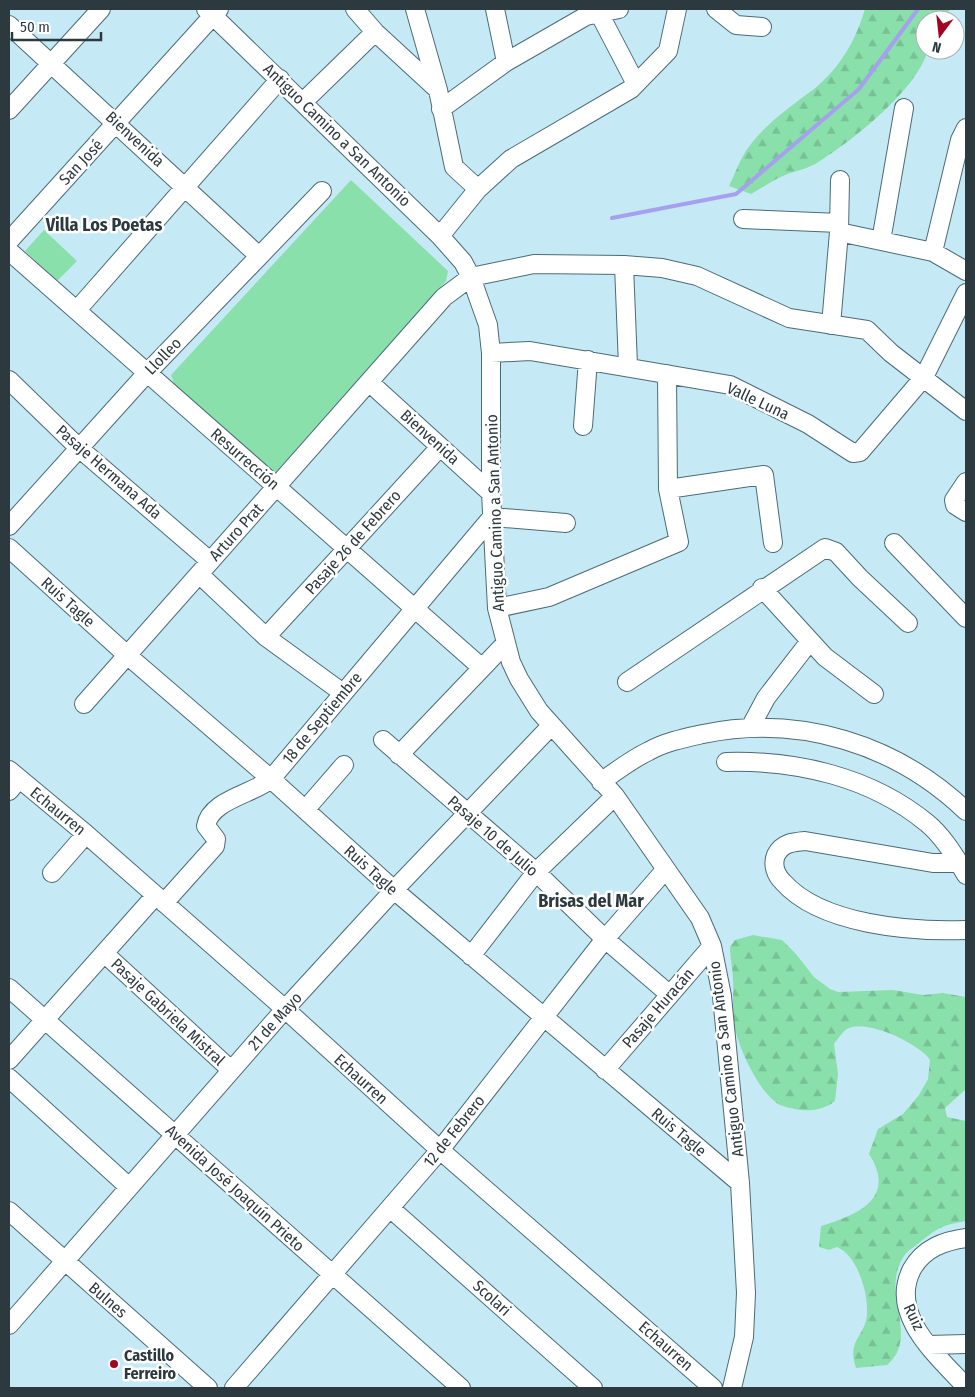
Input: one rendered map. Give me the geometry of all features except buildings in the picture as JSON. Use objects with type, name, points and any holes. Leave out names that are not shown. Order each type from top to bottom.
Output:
[{"type":"street","points":[[9,110],[101,9]]},
{"type":"street","points":[[356,9],[375,32],[438,90]]},
{"type":"street","points":[[415,9],[438,90],[454,167],[478,190]]},
{"type":"street","points":[[495,9],[506,62]]},
{"type":"street","points":[[441,109],[506,62],[590,12],[619,9]]},
{"type":"street","points":[[440,236],[478,190],[511,159],[636,84],[668,51],[677,9]]},
{"type":"street","points":[[716,9],[736,25],[762,27]]},
{"type":"street","name":"Antiguo Camino a San Antonio","points":[[213,11],[440,236],[463,262],[484,310],[491,353],[491,493],[497,608],[504,644],[523,687],[551,726],[615,796],[700,918],[712,946],[722,996],[740,1183],[746,1315],[741,1358],[732,1388]]},
{"type":"street","name":"San José","points":[[9,241],[117,123],[213,11]]},
{"type":"street","points":[[590,12],[636,84]]},
{"type":"street","name":"Bienvenida","points":[[9,25],[259,256]]},
{"type":"street","points":[[303,102],[375,32]]},
{"type":"street","points":[[76,310],[280,79]]},
{"type":"street","points":[[881,241],[904,108]]},
{"type":"street","points":[[933,252],[960,140],[966,128]]},
{"type":"street","points":[[831,325],[839,228],[840,180]]},
{"type":"street","name":"Llolleo","points":[[9,526],[147,372],[322,190]]},
{"type":"street","points":[[743,219],[839,228],[881,241],[933,252],[966,271]]},
{"type":"street","name":"Resurrección","points":[[9,250],[480,667]]},
{"type":"street","points":[[471,277],[534,264],[624,265],[662,268],[697,276],[789,318],[867,330],[891,353],[966,411]]},
{"type":"street","points":[[624,265],[628,366]]},
{"type":"street","name":"Arturo Prat","points":[[84,704],[444,298],[471,277]]},
{"type":"street","name":"Valle Luna","points":[[491,353],[530,351],[628,366],[730,385],[808,424],[853,453],[860,452],[924,378],[966,293]]},
{"type":"street","points":[[583,426],[588,360]]},
{"type":"street","points":[[497,608],[549,597],[678,542],[668,489],[667,374]]},
{"type":"street","name":"Bienvenida","points":[[369,382],[491,493]]},
{"type":"street","name":"Pasaje Hermana Ada","points":[[10,384],[205,567],[266,637],[343,693]]},
{"type":"street","name":"Pasaje 26 de Febrero","points":[[266,637],[440,447]]},
{"type":"street","points":[[668,489],[764,475],[772,543]]},
{"type":"street","points":[[966,482],[954,500],[955,505],[966,512]]},
{"type":"street","points":[[492,517],[566,523]]},
{"type":"street","name":"18 de Septiembre","points":[[9,1060],[104,953],[214,846],[216,839],[206,826],[214,812],[227,801],[258,788],[271,779],[492,517]]},
{"type":"street","points":[[894,543],[966,618]]},
{"type":"street","name":"Ruis Tagle","points":[[9,548],[127,655],[271,779],[394,890],[542,1018],[740,1183]]},
{"type":"street","points":[[627,682],[821,549],[829,548],[836,552],[860,578],[908,623]]},
{"type":"street","points":[[762,588],[810,641],[841,671],[874,694]]},
{"type":"street","points":[[750,728],[766,698],[810,641]]},
{"type":"street","points":[[399,755],[480,667],[504,644]]},
{"type":"street","name":"21 de Mayo","points":[[9,1325],[285,1009],[394,890],[551,726]]},
{"type":"street","points":[[601,782],[650,750],[712,732],[750,728],[800,730],[864,746],[922,775],[966,811]]},
{"type":"street","name":"Pasaje 10 de Julio","points":[[383,740],[536,872],[605,939],[669,994]]},
{"type":"street","points":[[726,762],[773,762],[797,766],[858,784],[895,802],[928,824],[963,869]]},
{"type":"street","points":[[305,810],[344,765]]},
{"type":"street","name":"Echaurren","points":[[12,780],[86,834],[285,1009],[440,1150],[713,1388]]},
{"type":"street","points":[[471,956],[536,872],[615,796]]},
{"type":"street","points":[[52,874],[86,834]]},
{"type":"street","points":[[963,869],[805,841],[783,846],[776,854],[774,866],[778,876],[797,896],[827,912],[892,926],[966,930]]},
{"type":"street","name":"12 de Febrero","points":[[234,1388],[440,1150],[605,939],[666,870]]},
{"type":"street","name":"Pasaje Huracán","points":[[605,1070],[712,946]]},
{"type":"street","name":"Pasaje Gabriela Mistral","points":[[104,953],[231,1070]]},
{"type":"street","name":"Avenida José Joaquín Prieto","points":[[9,988],[461,1388]]},
{"type":"street","points":[[9,1078],[129,1188]]},
{"type":"street","name":"Scolari","points":[[390,1208],[594,1388]]},
{"type":"street","name":"Bulnes","points":[[9,1211],[64,1262],[208,1388]]},
{"type":"street","name":"Ruiz","points":[[966,1238],[944,1241],[924,1254],[910,1273],[904,1292],[905,1305],[928,1345],[966,1386]]},
{"type":"street","points":[[928,1345],[966,1344]]},
{"type":"green space","points":[[865,9],[951,9],[915,10],[915,60],[924,60],[911,82],[865,128],[817,163],[781,177],[751,194],[729,186],[742,157],[755,139],[779,116],[814,89],[832,72],[846,53]]},
{"type":"green space","points":[[351,180],[448,271],[446,281],[276,472],[266,472],[175,386],[171,375]]},
{"type":"green space","points":[[44,230],[77,261],[57,281],[25,251]]},
{"type":"green space","points":[[753,935],[782,940],[814,977],[830,989],[838,992],[893,990],[923,995],[943,993],[966,997],[966,1089],[945,1108],[947,1117],[966,1121],[966,1221],[951,1224],[936,1231],[904,1256],[897,1270],[896,1284],[901,1327],[900,1341],[896,1353],[887,1365],[856,1368],[854,1350],[866,1320],[866,1295],[856,1266],[844,1251],[837,1247],[829,1250],[819,1247],[821,1226],[859,1210],[869,1203],[876,1194],[879,1183],[877,1170],[869,1154],[878,1129],[903,1114],[919,1095],[928,1079],[930,1060],[915,1047],[892,1034],[866,1027],[847,1029],[834,1044],[838,1074],[835,1101],[821,1108],[811,1110],[800,1110],[780,1105],[772,1099],[756,1079],[743,1054],[733,1019],[733,977],[730,947],[735,940]]},
{"type":"waterway","points":[[612,218],[736,194],[859,89],[918,9]]},
{"type":"place","name":"Castillo Ferreiro","points":[[114,1364]]},
{"type":"district","name":"Villa Los Poetas","points":[[104,225]]},
{"type":"district","name":"Brisas del Mar","points":[[591,901]]}]
